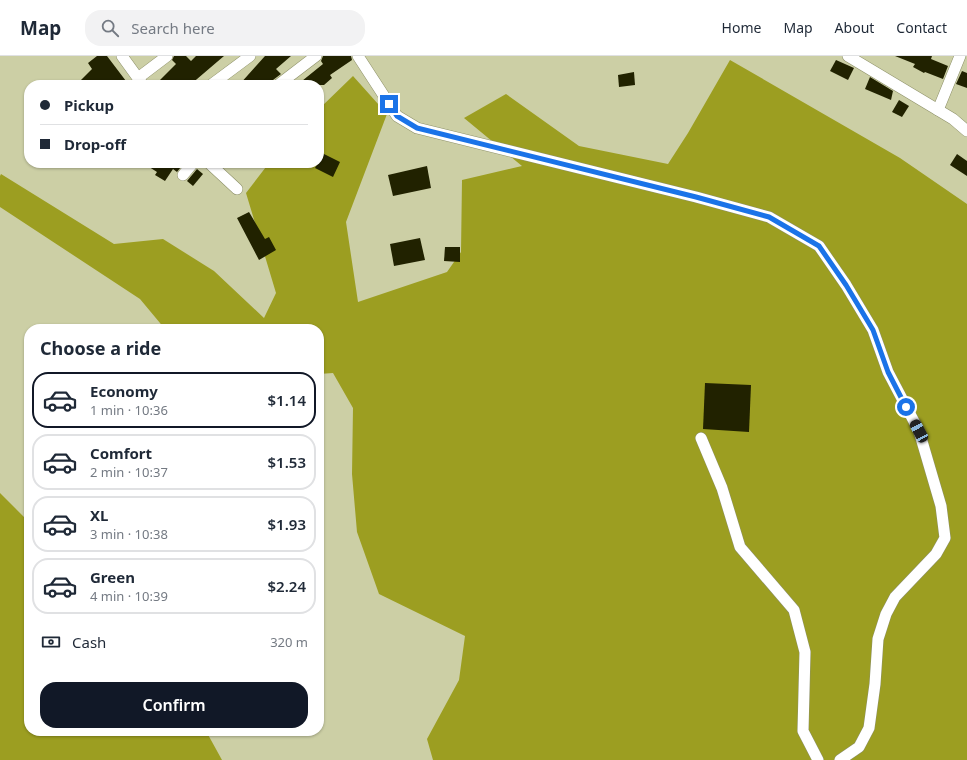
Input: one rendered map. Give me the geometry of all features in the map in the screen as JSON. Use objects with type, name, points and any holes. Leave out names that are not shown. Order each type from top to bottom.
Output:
[{"type":"street","points":[[122,56],[139,80]]},
{"type":"street","points":[[142,80],[167,56]]},
{"type":"street","points":[[219,80],[250,56]]},
{"type":"street","points":[[285,80],[316,56]]},
{"type":"street","points":[[358,56],[397,116],[417,128],[696,197],[769,217],[819,246],[873,330],[888,372],[919,431],[941,506],[945,538],[936,554],[895,597],[886,614],[878,639],[875,684],[869,728],[859,747],[840,760]]},
{"type":"street","points":[[848,56],[865,61],[953,119],[967,131]]},
{"type":"street","points":[[938,110],[960,56]]},
{"type":"street","points":[[183,175],[189,168]]},
{"type":"street","points":[[215,168],[238,189]]},
{"type":"street","points":[[701,438],[722,488],[740,547],[794,610],[805,652],[803,731],[818,760]]},
{"type":"shaded area","points":[[730,60],[900,158],[967,204],[967,760],[433,760],[427,739],[459,680],[465,636],[379,594],[357,532],[352,474],[353,408],[333,373],[324,374],[324,324],[161,324],[140,299],[0,207],[1,174],[114,244],[163,239],[214,271],[264,318],[276,293],[246,193],[265,168],[324,168],[324,104],[353,76],[387,114],[346,222],[358,302],[447,272],[461,252],[462,180],[522,166],[464,118],[506,94],[579,146],[668,164],[688,133]]},
{"type":"shaded area","points":[[0,493],[24,517],[24,736],[209,736],[222,760],[0,760]]},
{"type":"building","points":[[97,56],[107,56],[125,80],[81,80],[92,69],[88,63]]},
{"type":"building","points":[[174,56],[186,56],[191,61],[196,56],[224,56],[196,80],[160,80],[176,64],[172,60]]},
{"type":"building","points":[[265,56],[291,56],[276,69],[281,74],[273,80],[243,80]]},
{"type":"building","points":[[323,56],[351,56],[352,60],[330,75],[332,78],[324,85],[324,80],[303,80],[323,64],[321,61]]},
{"type":"building","points":[[895,56],[932,56],[931,59],[948,66],[943,79],[925,72],[924,73],[913,67],[915,64]]},
{"type":"building","points":[[836,60],[854,68],[848,80],[830,71]]},
{"type":"building","points":[[962,71],[967,73],[967,88],[956,84]]},
{"type":"building","points":[[634,72],[635,85],[619,87],[618,75]]},
{"type":"building","points":[[870,77],[893,91],[891,100],[865,89]]},
{"type":"building","points":[[899,100],[909,106],[902,117],[892,112]]},
{"type":"building","points":[[324,154],[340,162],[333,177],[315,168],[324,168]]},
{"type":"building","points":[[957,154],[967,161],[967,176],[950,165]]},
{"type":"building","points":[[427,166],[431,188],[393,196],[388,175]]},
{"type":"building","points":[[151,168],[180,168],[177,172],[173,169],[165,181],[155,175],[157,172]]},
{"type":"building","points":[[197,169],[203,174],[193,186],[187,181]]},
{"type":"building","points":[[249,212],[265,239],[269,237],[276,250],[259,260],[237,218]]},
{"type":"building","points":[[420,238],[425,260],[394,266],[390,244]]},
{"type":"building","points":[[445,247],[460,247],[460,262],[444,261]]},
{"type":"building","points":[[705,383],[751,385],[749,432],[703,429]]},
{"type":"route","points":[[389,104],[397,116],[417,128],[696,197],[769,217],[819,246],[846,285],[873,330],[888,372],[906,407]]}]
